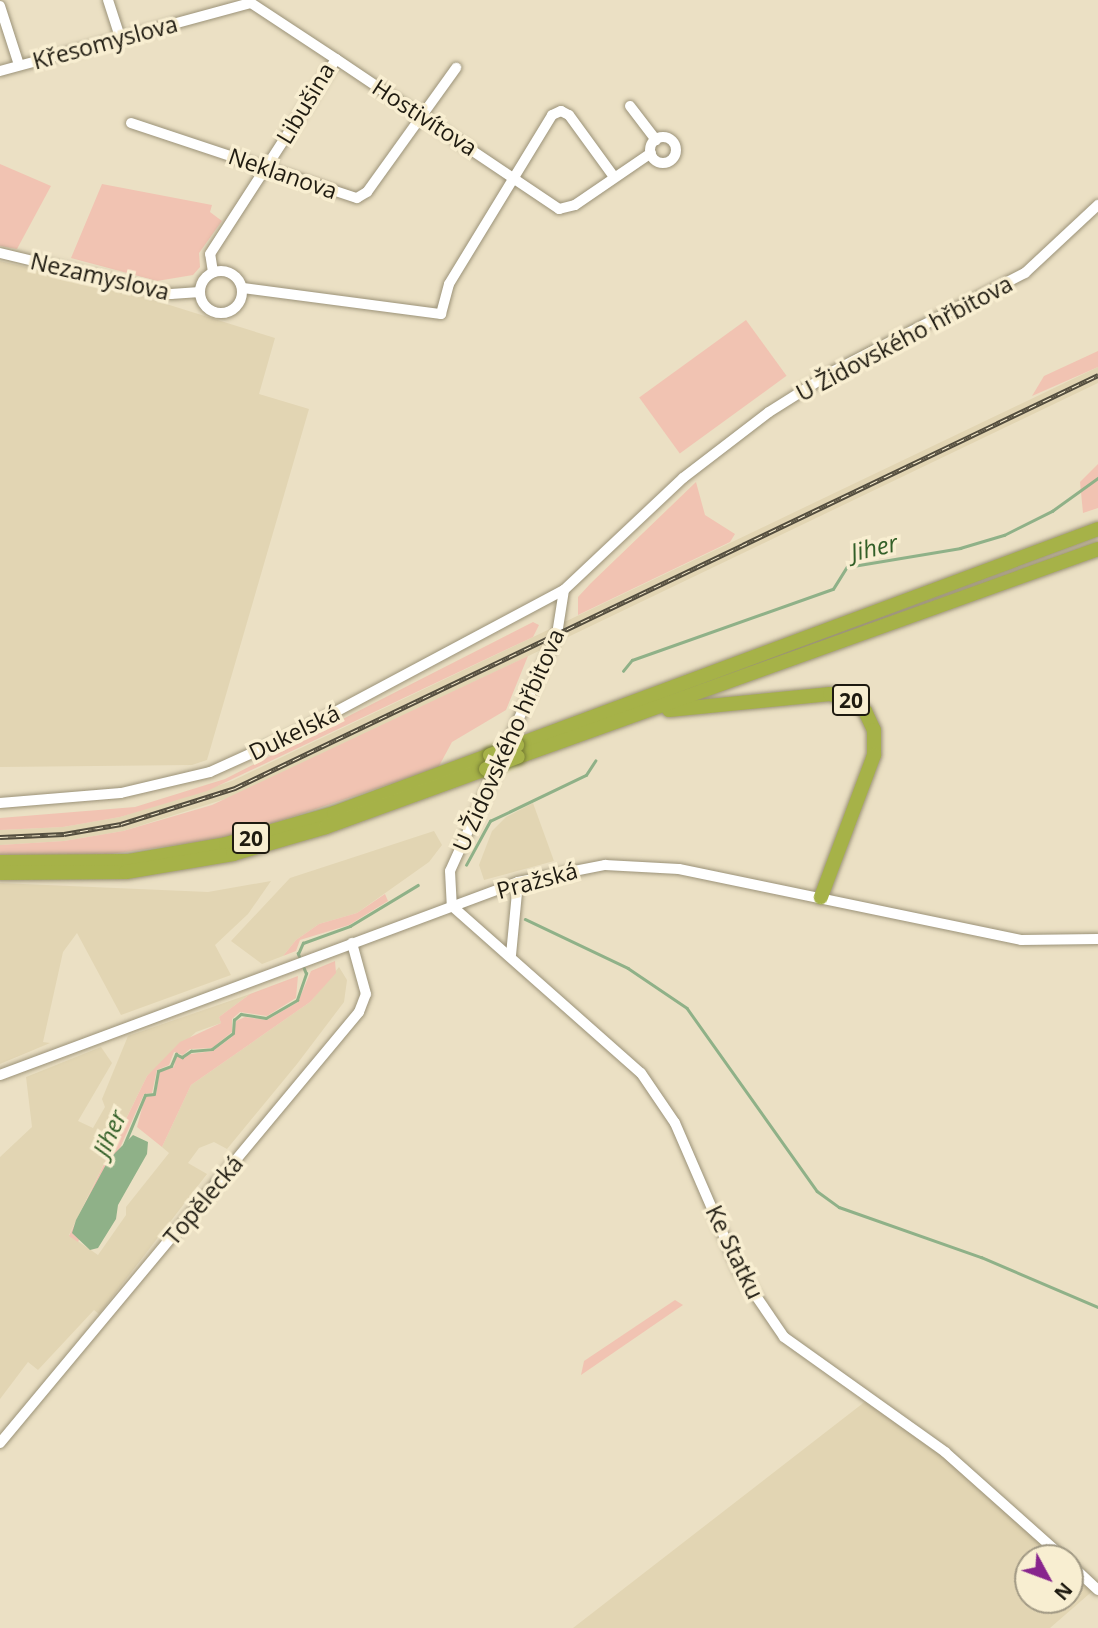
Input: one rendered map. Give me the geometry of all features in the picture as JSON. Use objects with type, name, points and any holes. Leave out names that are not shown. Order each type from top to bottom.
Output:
[{"type":"highway","name":"20","points":[[0,873],[126,872],[233,855],[326,827],[488,762],[1098,529]]},
{"type":"highway","name":"20","points":[[518,751],[637,714],[1098,549]]},
{"type":"highway","name":"20","points":[[637,714],[813,694],[841,696],[858,704],[874,730],[874,755],[821,897]]},
{"type":"highway","name":"20","points":[[0,862],[129,861],[226,844],[334,813],[488,762]]},
{"type":"street","points":[[108,0],[120,37]]},
{"type":"street","name":"Křesomyslova","points":[[0,71],[252,2]]},
{"type":"street","name":"Libušina","points":[[213,272],[210,254],[336,58],[252,2]]},
{"type":"street","points":[[0,6],[19,65]]},
{"type":"street","name":"Hostivítova","points":[[336,58],[559,209],[575,205],[614,177]]},
{"type":"street","name":"Neklanova","points":[[131,122],[363,196],[456,68]]},
{"type":"street","points":[[630,106],[656,140]]},
{"type":"street","points":[[243,288],[441,314],[449,284],[552,115],[561,111],[569,115],[614,177],[651,153],[656,140]]},
{"type":"street","points":[[651,153],[663,162],[675,154],[671,139],[656,140]]},
{"type":"street","name":"U Židovského hřbitova","points":[[452,906],[450,871],[557,634],[564,590],[683,478],[769,412],[834,371],[1025,273],[1098,205]]},
{"type":"street","name":"Nezamyslova","points":[[0,253],[171,294],[200,292]]},
{"type":"street","points":[[213,272],[235,275],[243,288],[240,303],[227,313],[212,311],[200,292],[213,272]]},
{"type":"street","name":"Dukelská","points":[[0,803],[121,793],[210,772],[295,734],[564,590]]},
{"type":"street","name":"Pražská","points":[[0,1075],[518,882],[605,864],[654,866],[821,897],[1021,940],[1098,939]]},
{"type":"street","points":[[511,955],[518,882]]},
{"type":"street","name":"Ke Statku","points":[[452,906],[511,955],[641,1073],[675,1123],[739,1271],[784,1337],[945,1452],[1048,1544]]},
{"type":"street","name":"Topělecká","points":[[0,1443],[359,1012],[366,994],[352,943]]},
{"type":"street","points":[[1084,1577],[1098,1590]]},
{"type":"shaded area","points":[[0,164],[51,186],[17,249],[0,246]]},
{"type":"shaded area","points":[[102,184],[212,205],[210,212],[222,221],[199,253],[200,267],[193,275],[157,281],[71,258]]},
{"type":"shaded area","points":[[0,261],[115,288],[275,338],[259,394],[309,409],[207,760],[192,765],[0,767]]},
{"type":"shaded area","points":[[746,320],[787,376],[680,453],[639,398]]},
{"type":"shaded area","points":[[1098,351],[1098,367],[1032,396],[1044,376]]},
{"type":"shaded area","points":[[1098,367],[1098,383],[238,795],[123,831],[64,841],[0,845],[0,830],[63,827],[120,817],[232,781]]},
{"type":"shaded area","points":[[1098,464],[1098,508],[1083,513],[1080,482]]},
{"type":"shaded area","points":[[696,482],[705,515],[735,534],[730,542],[578,615],[578,597]]},
{"type":"shaded area","points":[[533,622],[539,625],[533,637],[207,791],[120,817],[63,827],[0,830],[0,818],[135,807],[225,779]]},
{"type":"shaded area","points":[[528,656],[506,710],[452,742],[438,768],[229,838],[88,857],[0,855],[0,845],[64,841],[123,831],[212,805]]},
{"type":"shaded area","points":[[533,803],[554,861],[484,880],[479,865],[492,831],[506,817]]},
{"type":"shaded area","points":[[434,831],[442,845],[429,862],[357,913],[319,924],[296,940],[283,956],[262,964],[231,941],[290,878]]},
{"type":"shaded area","points":[[271,881],[248,914],[215,945],[231,975],[121,1015],[77,933],[63,952],[43,1042],[50,1043],[0,1064],[0,883],[208,892]]},
{"type":"shaded area","points":[[385,894],[388,901],[349,925],[300,940],[296,951],[283,956],[296,940],[319,924],[357,913]]},
{"type":"shaded area","points":[[335,961],[336,973],[310,1002],[191,1085],[162,1147],[137,1127],[145,1097],[156,1095],[159,1072],[174,1067],[176,1056],[213,1051],[232,1037],[236,1021],[245,1017],[267,1020],[298,1002],[311,971]]},
{"type":"shaded area","points":[[339,967],[347,980],[344,1002],[297,1064],[227,1149],[214,1142],[199,1148],[188,1163],[207,1174],[99,1314],[94,1310],[38,1370],[28,1362],[0,1399],[0,1157],[32,1127],[26,1077],[101,1047],[112,1063],[78,1121],[93,1128],[105,1107],[102,1099],[128,1036],[250,994],[219,1017],[221,1023],[196,1032],[147,1076],[69,1235],[98,1255],[126,1215],[126,1207],[169,1153],[162,1147],[191,1085],[310,1002]]},
{"type":"shaded area","points":[[298,976],[296,998],[267,1016],[240,1012],[232,1019],[232,1032],[212,1048],[190,1049],[183,1055],[174,1052],[169,1065],[157,1070],[152,1093],[144,1094],[78,1242],[69,1236],[147,1076],[180,1042],[221,1023],[219,1017],[250,994]]},
{"type":"shaded area","points":[[133,1135],[148,1142],[147,1154],[118,1205],[116,1219],[98,1248],[90,1250],[72,1233],[76,1220],[109,1159]]},
{"type":"shaded area","points":[[675,1300],[683,1305],[581,1375],[584,1361]]},
{"type":"shaded area","points":[[871,1397],[945,1452],[1048,1544],[1014,1544],[1014,1614],[1066,1614],[1050,1628],[573,1628]]},
{"type":"shaded area","points":[[1084,1577],[1096,1588],[1084,1598]]},
{"type":"waterway","name":"Jiher","points":[[623,671],[632,660],[833,589],[847,567],[960,548],[1004,535],[1052,511],[1098,478]]},
{"type":"waterway","name":"Jiher","points":[[466,865],[490,821],[586,775],[595,761]]},
{"type":"waterway","name":"Jiher","points":[[124,1145],[145,1095],[154,1094],[158,1071],[171,1066],[176,1054],[182,1057],[191,1051],[212,1049],[233,1033],[234,1020],[241,1014],[266,1018],[297,1000],[306,974],[298,954],[303,943],[350,926],[418,885]]},
{"type":"waterway","points":[[525,919],[628,968],[687,1008],[817,1191],[839,1207],[981,1257],[1098,1307]]},
{"type":"railway","points":[[0,837],[64,834],[121,824],[235,788],[1098,375]]}]
